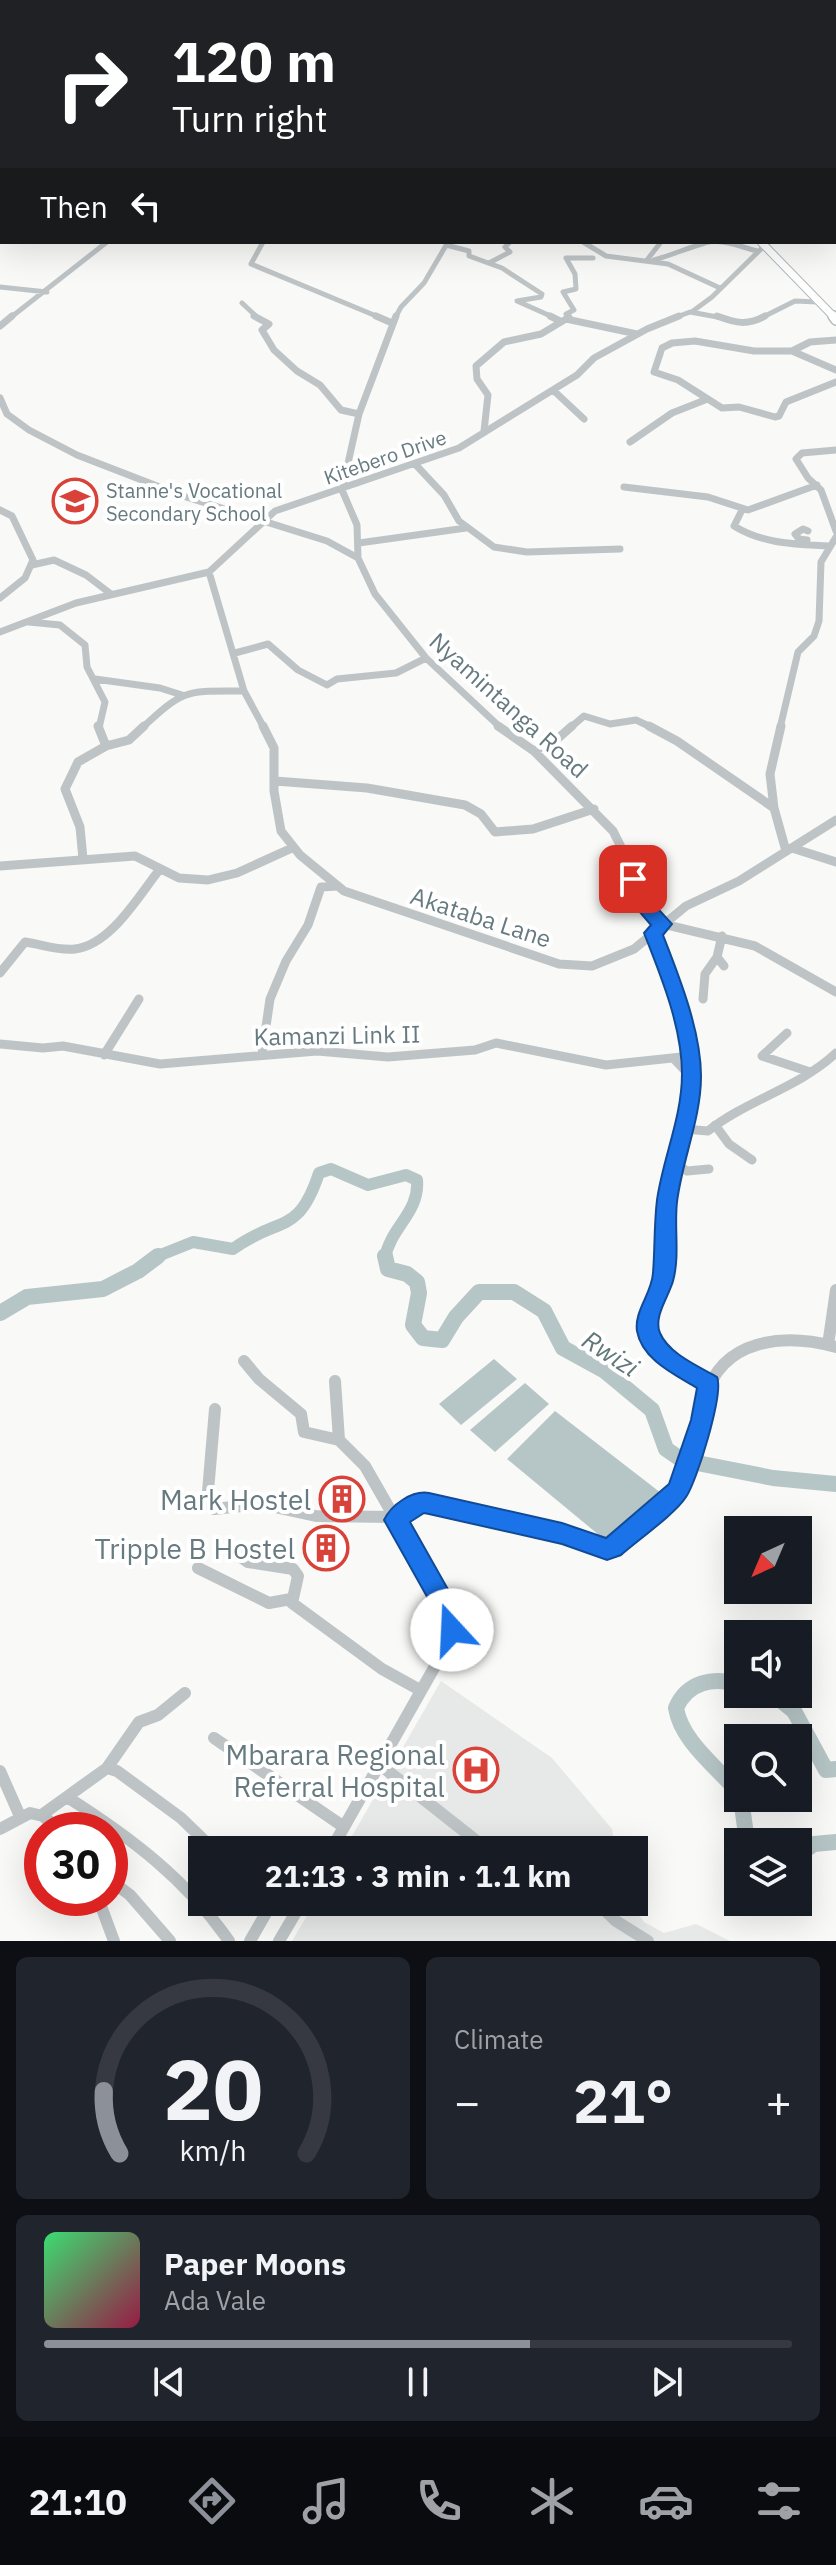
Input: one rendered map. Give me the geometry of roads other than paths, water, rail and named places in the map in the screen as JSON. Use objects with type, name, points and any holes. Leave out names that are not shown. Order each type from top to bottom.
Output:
[{"type":"main road","points":[[761,247],[834,316]]},
{"type":"street","points":[[0,326],[10,315],[47,292],[105,244]]},
{"type":"street","points":[[262,244],[251,264],[392,323]]},
{"type":"street","points":[[0,398],[4,412],[41,437],[77,455],[183,496],[327,541],[358,558],[357,525],[342,490],[359,414],[392,323],[401,307],[424,283],[447,244],[469,251],[469,256],[489,263],[542,294],[538,298],[517,301],[560,321]]},
{"type":"street","points":[[489,263],[510,252],[505,247],[508,244]]},
{"type":"street","points":[[586,244],[606,256],[649,261],[686,271],[720,288]]},
{"type":"street","points":[[649,261],[660,244]]},
{"type":"street","points":[[649,261],[702,244]]},
{"type":"street","points":[[736,244],[761,247]]},
{"type":"street","name":"Kitebero Drive","points":[[209,572],[275,511],[459,448],[484,431],[517,415],[582,371],[594,358],[637,334],[708,303],[761,247]]},
{"type":"street","points":[[570,319],[566,314],[574,310],[574,306],[563,292],[576,289],[576,279],[566,258],[593,258]]},
{"type":"street","points":[[0,287],[47,292]]},
{"type":"street","points":[[690,312],[746,324],[760,321],[795,301],[817,302]]},
{"type":"street","points":[[242,303],[251,315],[269,324],[262,330],[274,350],[320,385],[341,410],[359,414]]},
{"type":"street","points":[[484,431],[489,405],[485,388],[477,379],[478,363],[504,342],[541,334],[560,321],[570,319],[637,334]]},
{"type":"street","points":[[792,351],[810,342],[836,340]]},
{"type":"street","points":[[836,370],[819,367],[801,353],[792,351],[673,342],[660,351],[656,374],[678,380],[722,408],[739,407],[775,417],[779,416],[786,402],[836,382]]},
{"type":"street","points":[[553,390],[584,419]]},
{"type":"street","points":[[630,442],[670,414],[705,400]]},
{"type":"street","points":[[836,450],[797,456],[801,469],[817,485],[836,531]]},
{"type":"street","points":[[415,464],[444,495],[459,521],[494,547],[527,552],[589,549],[603,552],[620,549]]},
{"type":"street","points":[[624,487],[708,497],[742,510],[751,510],[817,485]]},
{"type":"street","points":[[0,510],[12,516],[29,549],[32,565],[25,578],[0,598]]},
{"type":"street","points":[[742,510],[734,526],[743,532],[776,544],[831,543]]},
{"type":"street","points":[[359,543],[466,528]]},
{"type":"street","points":[[808,531],[803,529],[795,534],[799,539],[831,543]]},
{"type":"street","points":[[831,543],[818,579],[819,621],[813,638],[798,652],[770,774],[774,808],[789,849],[836,862]]},
{"type":"street","name":"Nyamintanga Road","points":[[358,558],[375,594],[426,658],[500,728],[534,751],[613,831],[627,859],[639,899],[650,914],[663,924]]},
{"type":"street","points":[[32,565],[54,560],[86,575],[111,594]]},
{"type":"street","points":[[0,632],[76,603],[209,572],[244,691],[274,748],[277,818],[292,848],[210,881],[193,882],[135,856],[0,866]]},
{"type":"street","points":[[27,621],[60,625],[85,645],[92,678],[103,693],[105,702],[98,727],[106,746]]},
{"type":"street","points":[[235,653],[268,644],[298,670],[327,685],[337,679],[396,673],[426,658]]},
{"type":"street","points":[[92,678],[105,683],[160,688],[182,695]]},
{"type":"street","points":[[83,859],[80,827],[65,789],[78,762],[106,746],[129,740],[151,718],[182,695],[196,689],[244,691]]},
{"type":"street","points":[[534,751],[555,741],[584,716],[610,724],[636,720],[677,741],[774,808]]},
{"type":"street","points":[[275,781],[367,788],[465,805],[481,814],[495,832],[502,833],[537,830],[594,809]]},
{"type":"street","name":"Akataba Lane","points":[[292,848],[338,886],[361,899],[574,967],[610,960],[634,949],[686,906],[739,881],[836,820]]},
{"type":"street","points":[[0,973],[25,942],[79,950],[95,941],[109,930],[160,869]]},
{"type":"street","points":[[262,1054],[270,999],[277,981],[308,925],[321,887],[338,886]]},
{"type":"street","points":[[663,924],[755,946],[836,992]]},
{"type":"street","points":[[653,933],[670,975],[691,1056],[692,1078],[684,1129],[667,1200],[663,1279],[648,1319],[648,1333],[662,1355],[709,1384]]},
{"type":"street","points":[[703,999],[705,974],[717,957],[722,936]]},
{"type":"street","points":[[717,957],[724,966]]},
{"type":"street","points":[[104,1055],[139,999]]},
{"type":"street","points":[[787,1033],[762,1056],[810,1072]]},
{"type":"street","name":"Kamanzi Link II","points":[[0,1044],[43,1048],[63,1046],[160,1064],[317,1051],[388,1057],[475,1050],[496,1043],[606,1065],[691,1056]]},
{"type":"street","points":[[684,1129],[708,1131],[732,1112],[820,1068],[836,1053]]},
{"type":"street","points":[[674,1059],[692,1078]]},
{"type":"street","points":[[715,1125],[729,1144],[752,1160]]},
{"type":"street","points":[[675,1164],[687,1171],[709,1169]]},
{"type":"street","points":[[215,1409],[207,1503],[214,1509],[261,1504],[316,1516],[395,1518],[422,1502],[562,1533],[607,1549],[678,1491],[693,1450],[709,1384],[729,1360],[743,1350],[786,1337],[832,1346],[836,1290]]},
{"type":"street","points":[[244,1361],[259,1379],[301,1414],[304,1432],[339,1440],[365,1466],[451,1616],[452,1630],[447,1645],[339,1836]]},
{"type":"street","points":[[335,1381],[339,1440]]},
{"type":"street","points":[[231,1550],[248,1562],[293,1569],[298,1576],[292,1603],[382,1669],[420,1690]]},
{"type":"street","points":[[198,1568],[269,1603],[291,1599]]},
{"type":"street","points":[[46,1812],[107,1768],[139,1722],[158,1715],[185,1693]]},
{"type":"street","points":[[214,1738],[344,1827]]},
{"type":"street","points":[[379,1764],[470,1836]]},
{"type":"street","points":[[107,1768],[117,1771],[181,1818],[200,1836]]},
{"type":"street","points":[[0,1771],[19,1814]]},
{"type":"street","points":[[67,1797],[128,1835],[161,1864],[217,1922],[229,1941]]},
{"type":"street","points":[[0,1829],[24,1812]]},
{"type":"street","points":[[128,1894],[170,1941]]},
{"type":"street","points":[[105,1916],[114,1941]]},
{"type":"street","points":[[250,1941],[264,1916]]},
{"type":"street","points":[[279,1941],[294,1916]]},
{"type":"street","points":[[611,1916],[648,1941]]},
{"type":"waterway","name":"Rwizi","points":[[158,1256],[193,1242],[233,1249],[295,1216],[311,1193],[319,1173],[331,1169],[368,1185],[406,1175],[417,1180],[417,1191],[410,1211],[385,1257]]},
{"type":"waterway","name":"Rwizi","points":[[0,1313],[27,1297],[103,1289],[138,1271],[158,1256]]},
{"type":"waterway","name":"Rwizi","points":[[153,1258],[158,1256]]},
{"type":"waterway","name":"Rwizi","points":[[385,1257],[388,1269],[407,1274],[417,1282],[419,1293],[413,1325],[423,1338],[442,1340],[456,1317],[479,1292],[514,1292],[544,1311],[563,1348],[605,1371],[652,1410],[666,1449],[682,1460],[773,1478],[836,1484]]},
{"type":"waterway","name":"Rwizi","points":[[724,1681],[711,1681],[694,1687],[676,1708],[685,1732],[724,1777]]},
{"type":"waterway","name":"Rwizi","points":[[790,1708],[826,1770],[836,1769]]},
{"type":"waterway","name":"Rwizi","points":[[743,1812],[745,1828]]},
{"type":"waterway","name":"Rwizi","points":[[812,1845],[836,1842]]},
{"type":"place","name":"Stanne's Vocational Secondary School","points":[[75,501]]},
{"type":"place","name":"Mark Hostel","points":[[342,1499]]},
{"type":"place","name":"Tripple B Hostel","points":[[326,1548]]},
{"type":"place","name":"Mbarara Regional Referral Hospital","points":[[476,1770]]}]
